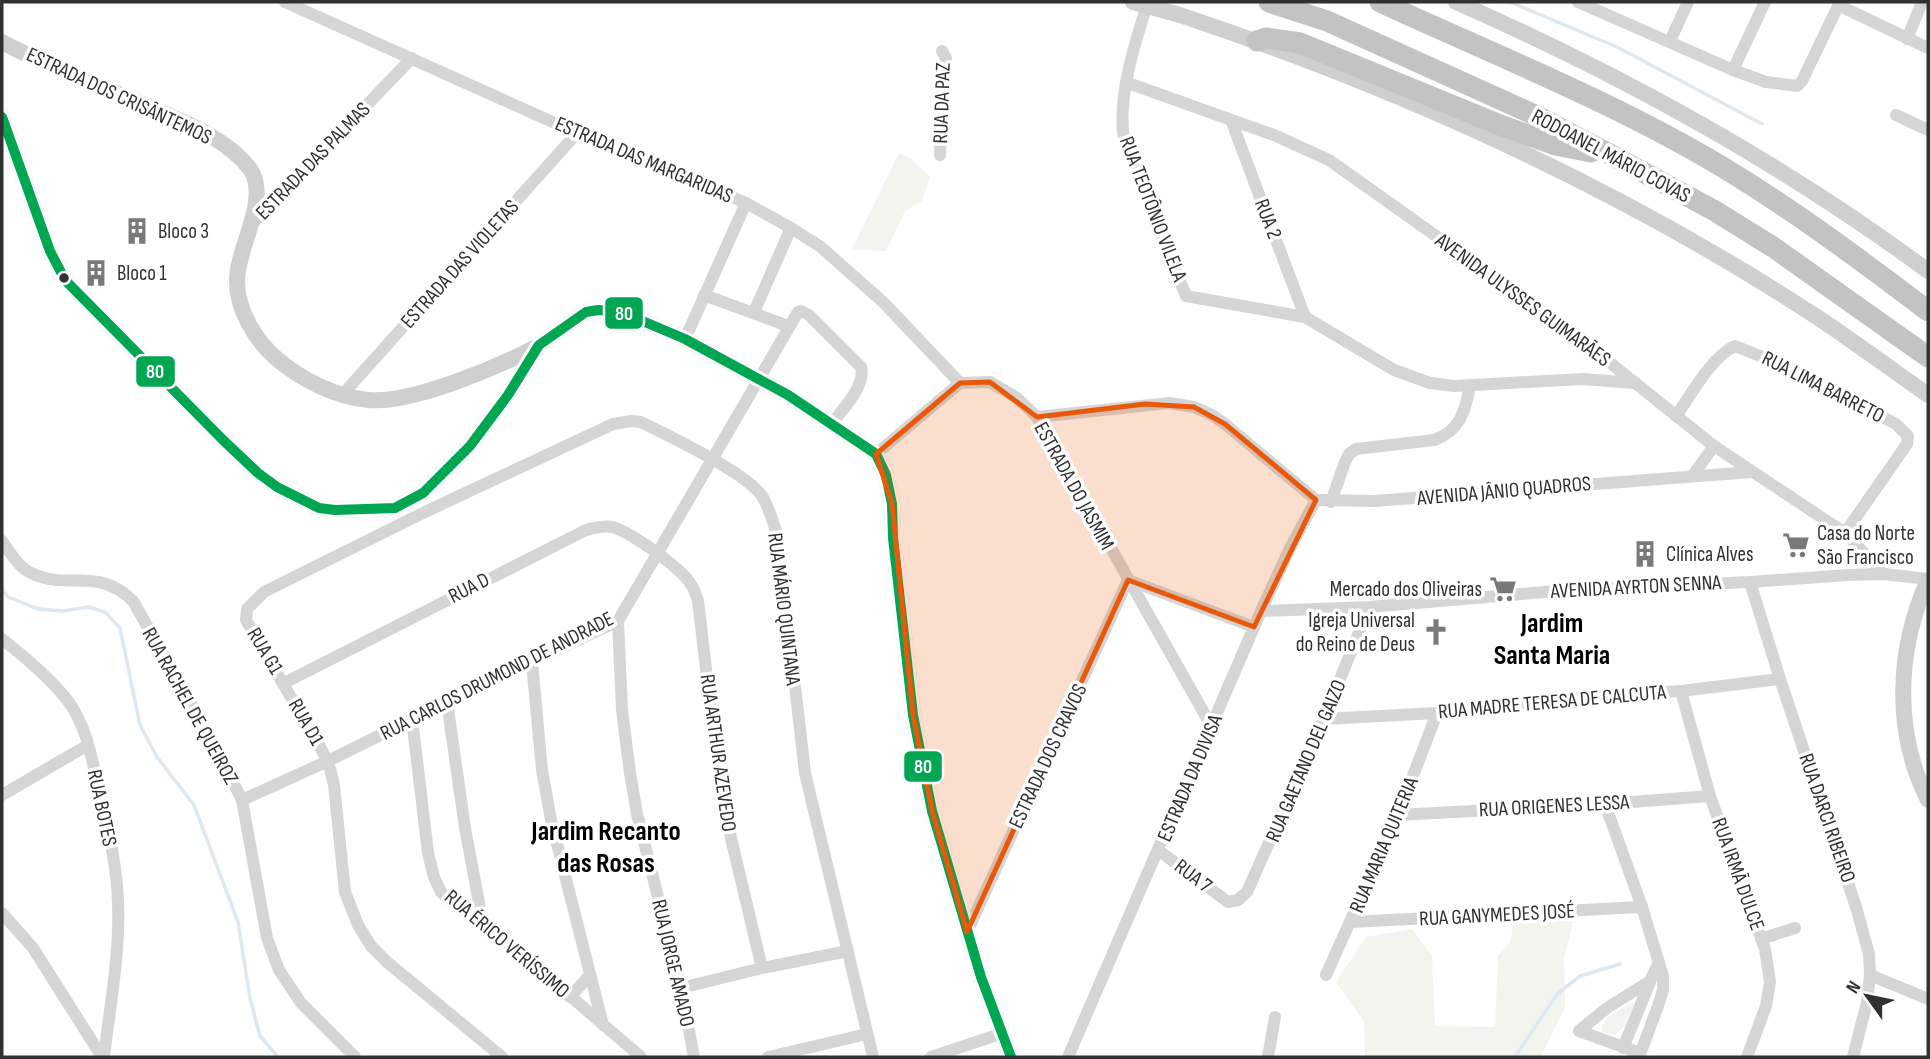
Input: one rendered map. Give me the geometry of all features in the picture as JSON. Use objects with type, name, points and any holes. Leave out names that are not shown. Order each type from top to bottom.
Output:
[{"type":"highway","name":"RODOANEL MÁRIO COVAS","points":[[1269,2],[1327,22],[1374,43],[1537,117],[1617,158],[1715,211],[1773,247],[1928,357]]},
{"type":"highway","name":"RODOANEL MÁRIO COVAS","points":[[1380,2],[1549,78],[1723,167],[1841,246],[1928,311]]},
{"type":"highway","points":[[1257,41],[1266,38],[1300,43],[1556,145],[1617,158]]},
{"type":"main road","points":[[1133,2],[1257,41],[1414,103],[1532,157],[1603,193],[1764,284],[1820,319],[1928,395]]},
{"type":"main road","points":[[1455,2],[1587,63],[1685,115],[1826,200],[1928,271]]},
{"type":"main road","name":"ESTRADA DOS CRISÂNTEMOS","points":[[4,44],[216,139],[239,157],[252,172],[256,187],[256,205],[248,228]]},
{"type":"main road","points":[[2,117],[50,251],[65,280],[258,473],[277,487],[319,508],[395,508],[423,493],[470,446],[508,395],[539,345],[586,312],[598,310],[619,311],[685,339],[788,395],[876,454],[886,475],[892,504],[893,538],[913,716],[932,811],[981,977],[1012,1057]]},
{"type":"main road","name":"ESTRADA DAS PALMAS","points":[[248,228],[236,281],[239,299],[255,335],[270,354],[307,380],[343,394],[368,400],[384,400],[417,393],[485,371],[539,345]]},
{"type":"main road","points":[[1928,580],[1912,626],[1903,667],[1903,705],[1908,746],[1928,800]]},
{"type":"street","name":"ESTRADA DAS MARGARIDAS","points":[[285,2],[578,133],[746,203],[792,228],[821,247],[884,303],[960,383]]},
{"type":"street","name":"RUA TEOTÔNIO VILELA","points":[[1148,2],[1135,43],[1122,107],[1122,123],[1125,139],[1186,296],[1306,317],[1394,370],[1430,383],[1471,386],[1583,379],[1635,383]]},
{"type":"street","points":[[1578,2],[1766,82],[1797,86],[1839,3],[1928,48]]},
{"type":"street","points":[[1670,41],[1688,2]]},
{"type":"street","points":[[1733,70],[1765,2]]},
{"type":"street","points":[[1907,39],[1922,2]]},
{"type":"street","name":"RUA DA PAZ","points":[[940,155],[946,58],[942,51]]},
{"type":"street","name":"ESTRADA DAS PALMAS","points":[[248,228],[412,58]]},
{"type":"street","name":"AVENIDA ULYSSES GUIMARÃES","points":[[1128,83],[1274,135],[1329,160],[1574,334],[1714,446],[1845,533],[1884,574]]},
{"type":"street","points":[[1896,115],[1928,130]]},
{"type":"street","name":"RUA 2","points":[[1231,120],[1306,317]]},
{"type":"street","name":"ESTRADA DAS VIOLETAS","points":[[343,394],[578,133]]},
{"type":"street","points":[[685,339],[746,203]]},
{"type":"street","points":[[754,312],[792,228]]},
{"type":"street","points":[[704,295],[788,326],[798,312],[805,312],[854,357],[863,374],[860,383],[832,424]]},
{"type":"street","name":"RUA CARLOS DRUMOND DE ANDRADE","points":[[242,800],[618,621],[788,326]]},
{"type":"street","name":"RUA LIMA BARRETO","points":[[1676,416],[1726,350],[1735,346],[1868,408],[1896,424],[1908,436],[1907,444],[1845,533]]},
{"type":"street","points":[[1583,379],[1604,359]]},
{"type":"street","name":"ESTRADA DO JASMIM","points":[[960,383],[990,382],[1017,398],[1037,417],[1212,727]]},
{"type":"street","points":[[876,454],[960,383]]},
{"type":"street","points":[[1331,502],[1349,454],[1356,449],[1434,440],[1446,436],[1457,427],[1464,415],[1471,386]]},
{"type":"street","points":[[1037,417],[1145,404],[1170,403],[1194,407],[1225,424],[1316,500]]},
{"type":"street","name":"RUA MÁRIO QUINTANA","points":[[246,620],[247,609],[264,592],[425,512],[613,424],[640,422],[710,458],[750,484],[760,494],[769,510],[778,537],[805,773],[873,1057]]},
{"type":"street","points":[[1693,475],[1714,446]]},
{"type":"street","name":"AVENIDA JÂNIO QUADROS","points":[[1316,500],[1375,501],[1751,472]]},
{"type":"street","name":"ESTRADA DA DIVISA","points":[[1068,1057],[1261,611],[1316,500]]},
{"type":"street","name":"RUA D","points":[[284,683],[586,530],[600,526],[613,527],[657,552]]},
{"type":"street","name":"RUA RACHEL DE QUEIROZ","points":[[2,541],[15,559],[31,574],[103,582],[121,589],[133,601],[215,746],[242,800],[267,938],[279,970],[301,1003],[355,1057]]},
{"type":"street","name":"RUA ARTHUR AZEVEDO","points":[[657,552],[685,577],[693,587],[698,601],[721,796],[762,968]]},
{"type":"street","name":"AVENIDA AYRTON SENNA","points":[[1261,611],[1369,607],[1557,591],[1884,574],[1928,580]]},
{"type":"street","points":[[1128,580],[1254,627]]},
{"type":"street","name":"ESTRADA DOS CRAVOS","points":[[967,932],[1128,580]]},
{"type":"street","name":"RUA DARCI RIBEIRO","points":[[1750,582],[1864,931],[1869,954],[1867,1002],[1853,1057]]},
{"type":"street","name":"RUA GAETANO DEL GAIZO","points":[[1228,902],[1238,900],[1247,892],[1256,877],[1369,607]]},
{"type":"street","name":"RUA G1","points":[[246,620],[284,683]]},
{"type":"street","name":"RUA JORGE AMADO","points":[[618,621],[622,710],[632,787],[681,988],[694,1057]]},
{"type":"street","name":"RUA BOTES","points":[[2,639],[20,653],[68,702],[77,716],[88,745],[104,814],[118,902],[117,974],[103,1057]]},
{"type":"street","points":[[532,663],[542,770],[551,820],[603,1026]]},
{"type":"street","name":"RUA MADRE TERESA DE CALCUTA","points":[[1324,719],[1437,713],[1557,699],[1681,691],[1780,679]]},
{"type":"street","name":"RUA D1","points":[[284,683],[328,761],[334,785],[345,892],[358,925],[371,946],[387,962],[502,1057]]},
{"type":"street","name":"RUA IRMÃ DULCE","points":[[1681,691],[1710,796],[1761,939],[1770,982],[1766,1006],[1747,1057]]},
{"type":"street","points":[[447,702],[457,780],[483,925]]},
{"type":"street","name":"RUA MARIA QUITERIA","points":[[1326,975],[1398,815],[1437,713]]},
{"type":"street","name":"RUA ÉRICO VERÍSSIMO","points":[[412,719],[428,853],[441,892],[641,1057]]},
{"type":"street","points":[[2,795],[88,745]]},
{"type":"street","name":"RUA ORIGENES LESSA","points":[[1398,815],[1710,796]]},
{"type":"street","points":[[1605,804],[1642,907],[1663,976],[1663,990],[1640,1055],[1579,1031],[1607,1008],[1650,981]]},
{"type":"street","name":"RUA 7","points":[[1158,850],[1228,902]]},
{"type":"street","name":"RUA GANYMEDES JOSÉ","points":[[1352,922],[1642,907]]},
{"type":"street","points":[[2,913],[33,948],[103,1057]]},
{"type":"street","points":[[1761,939],[1795,928]]},
{"type":"street","points":[[681,988],[848,951]]},
{"type":"street","points":[[1623,1048],[1659,962]]},
{"type":"street","points":[[570,997],[590,975]]},
{"type":"street","points":[[1870,975],[1928,999]]},
{"type":"street","points":[[84,1028],[96,1025],[110,1010]]},
{"type":"street","points":[[1268,1057],[1275,1017]]},
{"type":"street","points":[[930,1057],[1003,1033]]},
{"type":"street","points":[[768,1057],[867,1034]]},
{"type":"highlighted area","points":[[990,382],[1037,417],[1145,404],[1194,407],[1225,424],[1316,500],[1254,627],[1128,580],[967,932],[932,811],[913,715],[892,504],[876,454],[960,383]]},
{"type":"shaded area","points":[[899,153],[910,158],[930,177],[922,201],[905,211],[886,251],[852,249]]},
{"type":"shaded area","points":[[1575,915],[1564,959],[1565,1007],[1541,1057],[1365,1057],[1364,1021],[1336,982],[1366,937],[1412,929],[1432,956],[1435,1026],[1495,1027],[1498,956],[1511,941],[1513,922]]},
{"type":"shaded area","points":[[1632,1001],[1634,1004],[1629,1017],[1619,1032],[1609,1034],[1602,1031],[1608,1017]]},
{"type":"waterway","points":[[1510,2],[1617,47],[1762,124]]},
{"type":"waterway","points":[[2,589],[8,597],[38,609],[63,611],[88,607],[105,612],[120,628],[140,725],[157,757],[194,805],[238,922],[250,998],[260,1036],[278,1057]]},
{"type":"waterway","points":[[1515,1057],[1557,994],[1580,976],[1620,964]]},
{"type":"transit line","name":"80","points":[[2,117],[50,251],[65,280],[258,473],[277,487],[319,508],[395,508],[423,493],[470,446],[508,395],[539,345],[586,312],[598,310],[619,311],[685,339],[788,395],[876,454],[886,475],[892,504],[893,538],[913,715],[932,811],[981,977],[1011,1057]]},
{"type":"place","name":"Bloco 3","points":[[137,231]]},
{"type":"place","name":"Bloco 1","points":[[96,273]]},
{"type":"place","name":"Casa do Norte São Francisco","points":[[1796,545]]},
{"type":"place","name":"Clínica Alves","points":[[1645,554]]},
{"type":"place","name":"Mercado dos Oliveiras","points":[[1503,589]]},
{"type":"place","name":"Igreja Universal do Reino de Deus","points":[[1436,632]]},
{"type":"district","name":"Jardim Santa Maria","points":[[1552,639]]},
{"type":"district","name":"Jardim Recanto das Rosas","points":[[606,847]]}]
